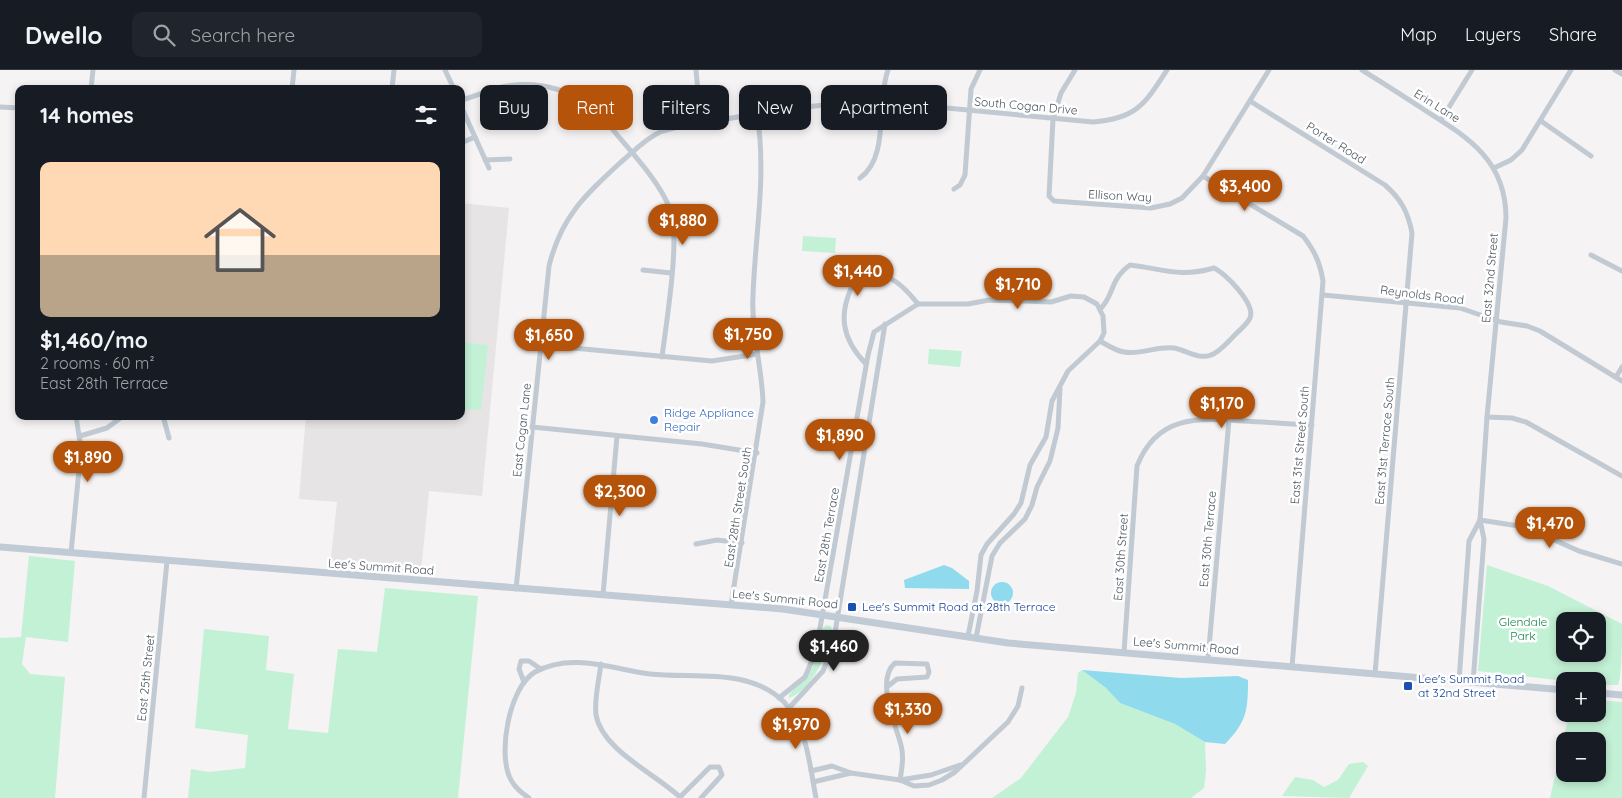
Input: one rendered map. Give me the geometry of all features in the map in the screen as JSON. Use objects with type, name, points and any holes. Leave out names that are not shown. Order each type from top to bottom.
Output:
[{"type":"main road","name":"Lee's Summit Road","points":[[0,547],[732,605],[824,614],[1008,643],[1556,689]]},
{"type":"main road","points":[[1606,694],[1622,696]]},
{"type":"street","points":[[91,85],[93,70]]},
{"type":"street","points":[[292,85],[294,70]]},
{"type":"street","points":[[392,85],[394,70]]},
{"type":"street","points":[[445,70],[452,85]]},
{"type":"street","points":[[696,70],[697,85]]},
{"type":"street","points":[[884,85],[888,70]]},
{"type":"street","points":[[954,189],[960,185],[964,175],[971,89],[980,70]]},
{"type":"street","points":[[1053,119],[1061,93],[1075,70]]},
{"type":"street","name":"South Cogan Drive","points":[[947,109],[1053,119],[1093,122],[1108,121],[1126,116],[1147,101],[1167,70]]},
{"type":"street","name":"Ellison Way","points":[[1053,119],[1047,191],[1054,201],[1157,208],[1182,198],[1203,176],[1269,70]]},
{"type":"street","name":"Erin Lane","points":[[1362,70],[1474,143],[1494,168]]},
{"type":"street","points":[[1372,76],[1376,70]]},
{"type":"street","points":[[1441,120],[1472,70]]},
{"type":"street","points":[[1494,168],[1517,155],[1541,121],[1572,70]]},
{"type":"street","points":[[1616,70],[1622,74]]},
{"type":"street","points":[[465,99],[512,85],[530,85],[563,90],[578,97],[595,109],[661,191],[670,210],[674,232],[662,357]]},
{"type":"street","name":"Porter Road","points":[[1250,102],[1384,185],[1399,198],[1406,210]]},
{"type":"street","points":[[0,107],[15,108]]},
{"type":"street","points":[[465,115],[489,168]]},
{"type":"street","points":[[1541,121],[1591,156]]},
{"type":"street","name":"South Cogan Drive","points":[[631,154],[659,133],[673,130]]},
{"type":"street","name":"East 28th Street South","points":[[732,605],[757,453],[763,402],[752,297],[763,171],[759,130]]},
{"type":"street","points":[[860,178],[873,166],[880,130]]},
{"type":"street","points":[[465,141],[475,136]]},
{"type":"street","name":"East Cogan Lane","points":[[516,589],[549,266],[560,230],[585,195],[631,154]]},
{"type":"street","points":[[485,160],[510,158]]},
{"type":"street","name":"East 32nd Street","points":[[1473,682],[1484,539],[1480,520],[1487,417],[1506,209],[1503,191],[1494,168]]},
{"type":"street","name":"East 31st Street South","points":[[1203,176],[1298,232],[1314,250],[1320,263],[1323,296],[1292,667]]},
{"type":"street","name":"East 31st Terrace South","points":[[1375,674],[1412,233],[1406,210]]},
{"type":"street","points":[[1591,256],[1622,271]]},
{"type":"street","points":[[1100,309],[1104,305],[1118,274],[1130,265],[1182,274],[1196,273],[1214,268],[1221,271],[1247,300],[1251,311],[1250,318],[1227,343],[1211,355],[1197,356],[1174,348],[1161,348],[1138,353],[1123,352],[1100,341]]},
{"type":"street","points":[[643,270],[671,273]]},
{"type":"street","points":[[866,364],[848,340],[845,301],[854,282],[868,276],[887,276],[898,282],[918,304],[968,304],[989,300],[1051,302],[1071,296],[1084,297],[1097,304],[1103,316],[1104,332],[1100,341],[1062,380],[1048,414],[1046,437],[1030,465],[1021,502],[1014,514],[987,544],[981,555],[977,592],[968,636]]},
{"type":"street","name":"Reynolds Road","points":[[1323,296],[1460,308],[1497,320],[1535,328],[1622,381]]},
{"type":"street","name":"East 28th Terrace","points":[[779,698],[805,676],[816,651],[824,614],[866,364],[874,332],[918,304]]},
{"type":"street","name":"East 28th Terrace","points":[[789,708],[827,665],[833,645],[885,324]]},
{"type":"street","points":[[541,345],[712,361],[757,354]]},
{"type":"street","points":[[1616,377],[1622,367]]},
{"type":"street","points":[[976,638],[992,556],[1000,544],[1025,519],[1032,505],[1037,487],[1050,461],[1058,428],[1059,390],[1062,380]]},
{"type":"street","points":[[1487,417],[1512,418],[1526,422],[1622,476]]},
{"type":"street","name":"East 30th Street","points":[[1124,652],[1138,463],[1154,438],[1176,424],[1200,418],[1229,420]]},
{"type":"street","points":[[71,553],[80,436],[77,420]]},
{"type":"street","points":[[80,436],[107,428],[118,420]]},
{"type":"street","points":[[165,420],[169,438]]},
{"type":"street","points":[[1229,420],[1312,425]]},
{"type":"street","name":"East 30th Terrace","points":[[1208,659],[1229,420]]},
{"type":"street","points":[[532,427],[702,444],[757,453]]},
{"type":"street","points":[[603,595],[617,436]]},
{"type":"street","points":[[1480,520],[1525,527],[1578,551],[1622,564]]},
{"type":"street","name":"East 32nd Street","points":[[1459,681],[1469,541],[1480,520]]},
{"type":"street","points":[[696,544],[717,540],[742,543]]},
{"type":"street","name":"East 25th Street","points":[[144,798],[168,561]]},
{"type":"street","points":[[524,682],[519,669],[521,661],[529,661],[541,669]]},
{"type":"street","points":[[530,798],[511,780],[506,767],[505,752],[511,711],[524,682],[541,669],[558,665],[590,662],[670,676],[714,674],[757,686],[779,698],[789,708],[800,729],[816,798]]},
{"type":"street","points":[[887,687],[897,679],[927,677],[929,672],[928,664],[895,663],[891,666],[887,687],[890,710],[902,754],[900,780]]},
{"type":"street","points":[[601,664],[596,703],[599,725],[610,743],[680,798],[710,767],[719,767],[722,775],[701,798]]},
{"type":"street","points":[[900,780],[910,785],[929,784],[950,776],[1008,722],[1018,706],[1022,688]]},
{"type":"street","points":[[811,771],[832,766],[851,773],[900,780],[931,775],[960,765]]},
{"type":"street","points":[[813,782],[851,773]]},
{"type":"shaded area","points":[[465,203],[509,208],[482,496],[429,491],[421,572],[330,567],[337,502],[299,499],[306,420],[465,420]]},
{"type":"green space","points":[[803,236],[836,238],[835,253],[802,251]]},
{"type":"green space","points":[[465,342],[488,345],[481,410],[465,409]]},
{"type":"green space","points":[[929,349],[962,351],[960,367],[928,364]]},
{"type":"green space","points":[[29,556],[75,561],[68,642],[26,637],[22,664],[30,674],[65,677],[55,798],[0,798],[0,638],[21,637]]},
{"type":"green space","name":"Glendale Park","points":[[1487,565],[1548,586],[1599,612],[1556,612],[1556,662],[1606,662],[1606,616],[1622,624],[1621,665],[1618,685],[1606,685],[1606,672],[1556,672],[1556,680],[1478,671]]},
{"type":"green space","points":[[385,588],[478,596],[458,798],[188,798],[191,769],[209,772],[245,768],[248,735],[195,728],[204,629],[269,636],[266,670],[294,674],[288,729],[328,733],[338,649],[377,652]]},
{"type":"green space","points":[[826,625],[831,626],[832,630],[828,649],[818,669],[805,687],[789,698],[789,695],[813,667],[823,628]]},
{"type":"green space","points":[[1082,670],[1106,688],[1120,703],[1175,724],[1205,742],[1206,771],[1204,788],[1191,798],[992,798],[1021,778],[1068,717],[1076,693],[1078,673]]},
{"type":"green space","points":[[1606,701],[1622,702],[1622,798],[1550,798],[1556,771],[1556,782],[1606,782],[1606,732],[1565,732],[1567,722],[1606,722]]},
{"type":"green space","points":[[1363,762],[1368,766],[1349,798],[1282,796],[1295,777],[1313,780],[1324,787],[1338,780],[1349,764]]},
{"type":"water","points":[[944,565],[952,568],[969,581],[969,589],[905,588],[904,580]]},
{"type":"water","points":[[998,582],[1006,582],[1013,589],[1013,597],[1006,604],[998,604],[991,597],[991,589]]},
{"type":"water","points":[[1082,670],[1181,678],[1238,676],[1248,680],[1248,699],[1245,715],[1238,729],[1225,744],[1205,742],[1175,724],[1120,703],[1106,688]]},
{"type":"place","name":"Ridge Appliance Repair","points":[[654,420]]},
{"type":"place","name":"Lee's Summit Road at 28th Terrace","points":[[852,607]]},
{"type":"place","name":"Lee's Summit Road at 32nd Street","points":[[1408,686]]}]
